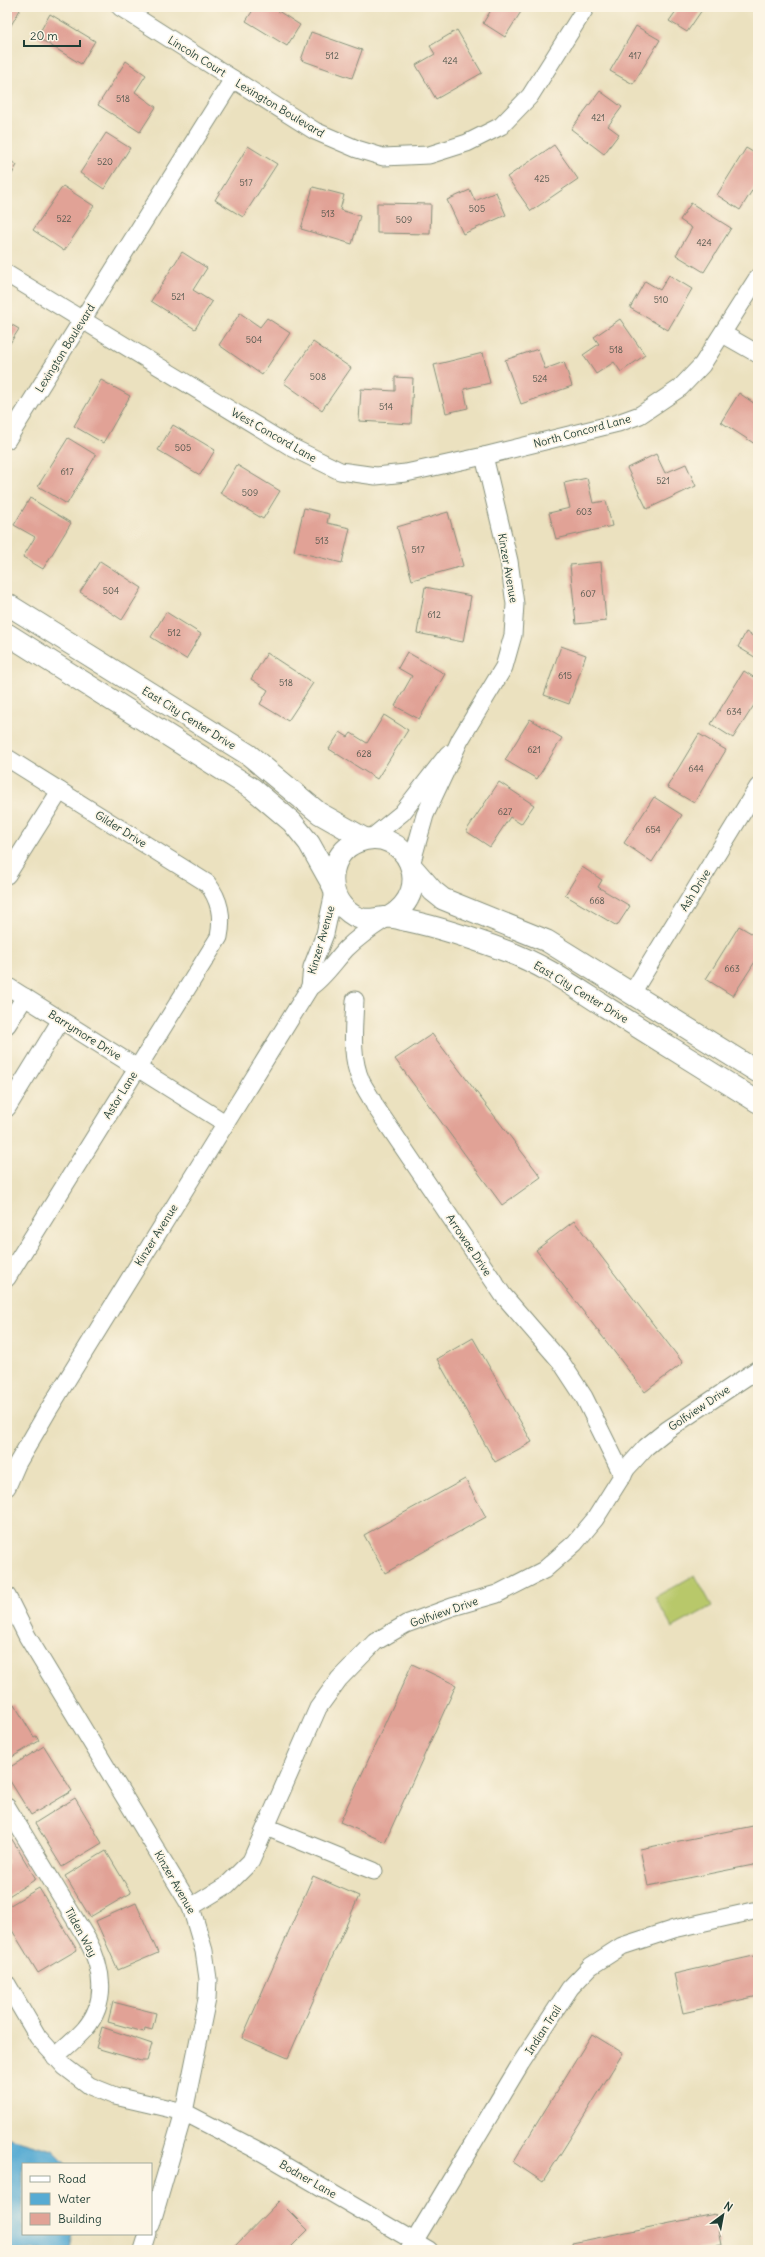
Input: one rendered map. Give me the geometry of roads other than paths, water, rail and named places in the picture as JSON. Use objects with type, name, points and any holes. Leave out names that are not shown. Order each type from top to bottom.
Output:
[{"type":"street","name":"Lincoln Court","points":[[120,7],[233,79]]},
{"type":"street","name":"Lexington Boulevard","points":[[7,440],[233,79],[315,131],[357,149],[384,157],[429,155],[467,143],[501,126],[530,96],[586,7]]},
{"type":"street","name":"West Concord Lane","points":[[7,274],[293,448],[340,471],[376,476],[406,473],[484,456]]},
{"type":"street","name":"North Concord Lane","points":[[484,456],[618,423],[640,415],[680,388],[702,365],[758,278]]},
{"type":"street","points":[[723,334],[758,354]]},
{"type":"street","name":"Kinzer Avenue","points":[[411,866],[425,815],[460,740],[504,667],[513,635],[515,604],[509,561],[484,456]]},
{"type":"street","name":"East City Center Drive","points":[[7,604],[249,755],[319,813],[368,839]]},
{"type":"street","points":[[7,634],[253,789],[286,817],[305,838],[317,855],[338,902],[354,916],[364,919],[387,918],[405,905],[413,887],[411,866]]},
{"type":"street","name":"Kinzer Avenue","points":[[368,839],[402,814],[431,773],[460,740]]},
{"type":"street","name":"Gilder Drive","points":[[9,759],[207,883],[216,894],[220,909]]},
{"type":"street","name":"Ash Drive","points":[[632,993],[758,787]]},
{"type":"street","points":[[7,875],[60,791]]},
{"type":"street","points":[[333,888],[334,870],[340,856],[355,842],[368,839],[384,840],[396,846],[406,855],[411,866],[433,891],[450,903],[547,941],[758,1072]]},
{"type":"street","name":"Kinzer Avenue","points":[[7,1487],[17,1464],[49,1409],[310,987],[312,967],[325,934],[333,888]]},
{"type":"street","name":"Astor Lane","points":[[7,1278],[218,937],[222,922],[220,909]]},
{"type":"street","name":"Kinzer Avenue","points":[[310,987],[317,983],[347,948],[365,932],[387,918]]},
{"type":"street","name":"East City Center Drive","points":[[387,918],[460,935],[508,951],[532,962],[758,1102]]},
{"type":"street","name":"Barrymore Drive","points":[[7,986],[225,1123]]},
{"type":"street","points":[[7,1025],[24,997]]},
{"type":"street","name":"Arrowae Drive","points":[[355,1000],[353,1034],[355,1055],[364,1086],[503,1295],[568,1374],[584,1397],[623,1476]]},
{"type":"street","points":[[7,1108],[61,1020]]},
{"type":"street","name":"Golfview Drive","points":[[191,1907],[227,1885],[245,1868],[256,1852],[318,1708],[339,1678],[370,1648],[406,1624],[452,1607],[496,1594],[544,1570],[575,1543],[595,1519],[623,1476],[646,1447],[667,1430],[758,1369]]},
{"type":"street","name":"Kinzer Avenue","points":[[7,1596],[27,1636],[191,1907],[204,1951],[208,1979],[203,2024],[184,2112],[152,2222]]},
{"type":"street","name":"Tilden Way","points":[[7,1807],[87,1939],[97,1960],[100,1972],[101,1983],[99,2000],[89,2023],[55,2056]]},
{"type":"street","points":[[266,1827],[374,1871]]},
{"type":"street","name":"Indian Trail","points":[[418,2247],[529,2051],[570,1988],[591,1966],[622,1946],[674,1929],[758,1910]]},
{"type":"street","name":"Bodner Lane","points":[[7,1984],[38,2037],[77,2078],[90,2086],[115,2096],[184,2112],[263,2153],[418,2247]]},
{"type":"street","points":[[143,2250],[148,2235]]},
{"type":"water","points":[[7,2137],[52,2150],[65,2163],[22,2163],[22,2235],[73,2235],[70,2250],[7,2250]]}]
